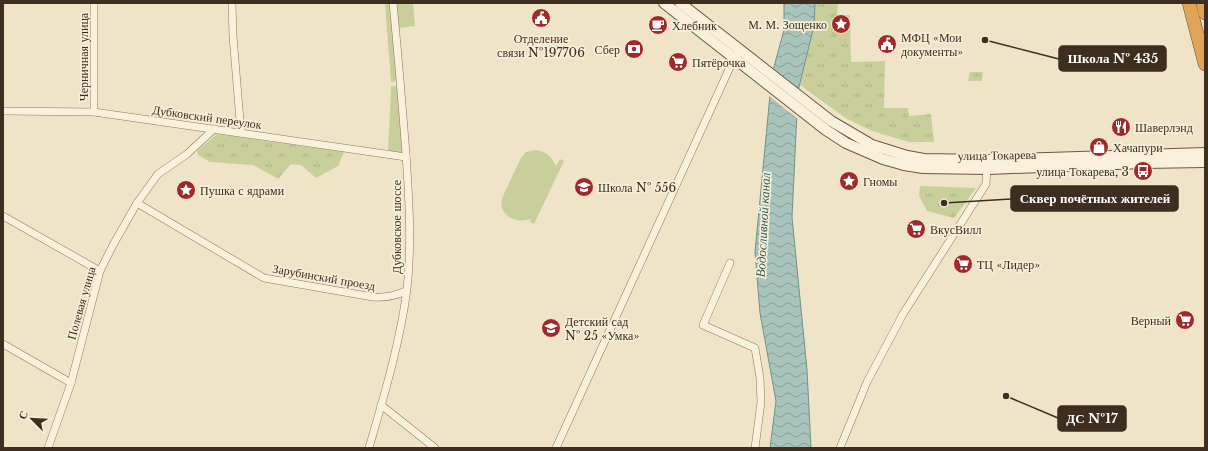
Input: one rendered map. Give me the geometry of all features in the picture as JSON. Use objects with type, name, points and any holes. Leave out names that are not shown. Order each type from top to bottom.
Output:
[{"type":"highway","points":[[1189,3],[1205,64]]},
{"type":"highway","points":[[1203,3],[1205,13]]},
{"type":"main road","points":[[664,3],[736,53],[767,77]]},
{"type":"main road","points":[[680,3],[736,53]]},
{"type":"main road","name":"улица Токарева","points":[[767,77],[805,102],[831,122],[872,146],[907,156],[987,165],[1205,162]]},
{"type":"main road","name":"улица Токарева","points":[[767,77],[803,112],[846,143],[883,159],[904,165],[923,168],[1205,153]]},
{"type":"street","name":"Черничная улица","points":[[94,3],[94,112]]},
{"type":"street","points":[[232,3],[233,36],[241,132]]},
{"type":"street","name":"Дубковское шоссе","points":[[369,448],[398,339],[406,291],[410,236],[406,157],[393,3]]},
{"type":"street","points":[[556,448],[736,53]]},
{"type":"street","name":"Дубковский переулок","points":[[3,111],[94,112],[406,157]]},
{"type":"street","name":"Полевая улица","points":[[48,448],[71,383],[100,271],[113,245],[137,203],[158,174],[187,154],[214,129]]},
{"type":"street","points":[[840,448],[867,382],[902,314],[986,184],[987,165]]},
{"type":"street","name":"Зарубинский проезд","points":[[137,203],[217,252],[264,278],[373,297],[385,298],[406,291]]},
{"type":"street","points":[[3,216],[100,271]]},
{"type":"street","points":[[730,263],[703,325],[755,348],[760,378],[761,402],[755,448]]},
{"type":"street","points":[[3,344],[71,383]]},
{"type":"street","points":[[381,405],[435,448]]},
{"type":"green space","points":[[385,3],[389,3],[398,81],[391,82]]},
{"type":"green space","points":[[396,3],[413,3],[415,26],[398,28]]},
{"type":"green space","points":[[815,3],[838,3],[837,15],[850,15],[851,62],[885,61],[884,108],[908,108],[909,116],[931,114],[934,142],[909,142],[872,131],[847,119],[800,85],[814,26]]},
{"type":"green space","points":[[970,72],[983,72],[982,81],[968,81]]},
{"type":"green space","points":[[391,86],[398,86],[404,154],[388,152]]},
{"type":"green space","points":[[217,134],[344,152],[338,166],[316,178],[301,165],[291,164],[278,179],[253,165],[210,162],[198,155],[197,151]]},
{"type":"green space","points":[[536,150],[548,155],[556,166],[560,159],[564,161],[534,224],[530,222],[531,219],[520,220],[509,217],[505,214],[501,204],[502,198],[521,158],[526,152]]},
{"type":"green space","points":[[920,186],[976,188],[954,218],[927,211],[919,196]]},
{"type":"water","name":"Водосливной канал","points":[[784,3],[815,3],[814,26],[798,91],[792,217],[807,370],[811,448],[770,448],[776,401],[760,313],[755,252],[772,74],[784,30]]},
{"type":"pier","points":[[772,67],[801,90],[799,120],[768,95]]},
{"type":"place","name":"Отделение связи №197706","points":[[541,18]]},
{"type":"place","name":"М. М. Зощенко","points":[[841,24]]},
{"type":"place","name":"Хлебник","points":[[658,25]]},
{"type":"place","name":"Школа № 435","points":[[985,40]]},
{"type":"place","name":"МФЦ «Мои документы»","points":[[887,44]]},
{"type":"place","name":"Сбер","points":[[634,49]]},
{"type":"place","name":"Пятёрочка","points":[[678,62]]},
{"type":"place","name":"Шаверлэнд","points":[[1121,127]]},
{"type":"place","name":"Хачапури","points":[[1099,147]]},
{"type":"place","name":"улица Токарева, 3","points":[[1143,171]]},
{"type":"place","name":"Гномы","points":[[849,181]]},
{"type":"place","name":"Школа № 556","points":[[584,187]]},
{"type":"place","name":"Пушка с ядрами","points":[[186,190]]},
{"type":"place","name":"Сквер почётных жителей","points":[[944,203]]},
{"type":"place","name":"ВкусВилл","points":[[916,229]]},
{"type":"place","name":"ТЦ «Лидер»","points":[[963,264]]},
{"type":"place","name":"Верный","points":[[1185,320]]},
{"type":"place","name":"Детский сад № 25 «Умка»","points":[[551,328]]},
{"type":"place","name":"ДС №17","points":[[1006,396]]}]
